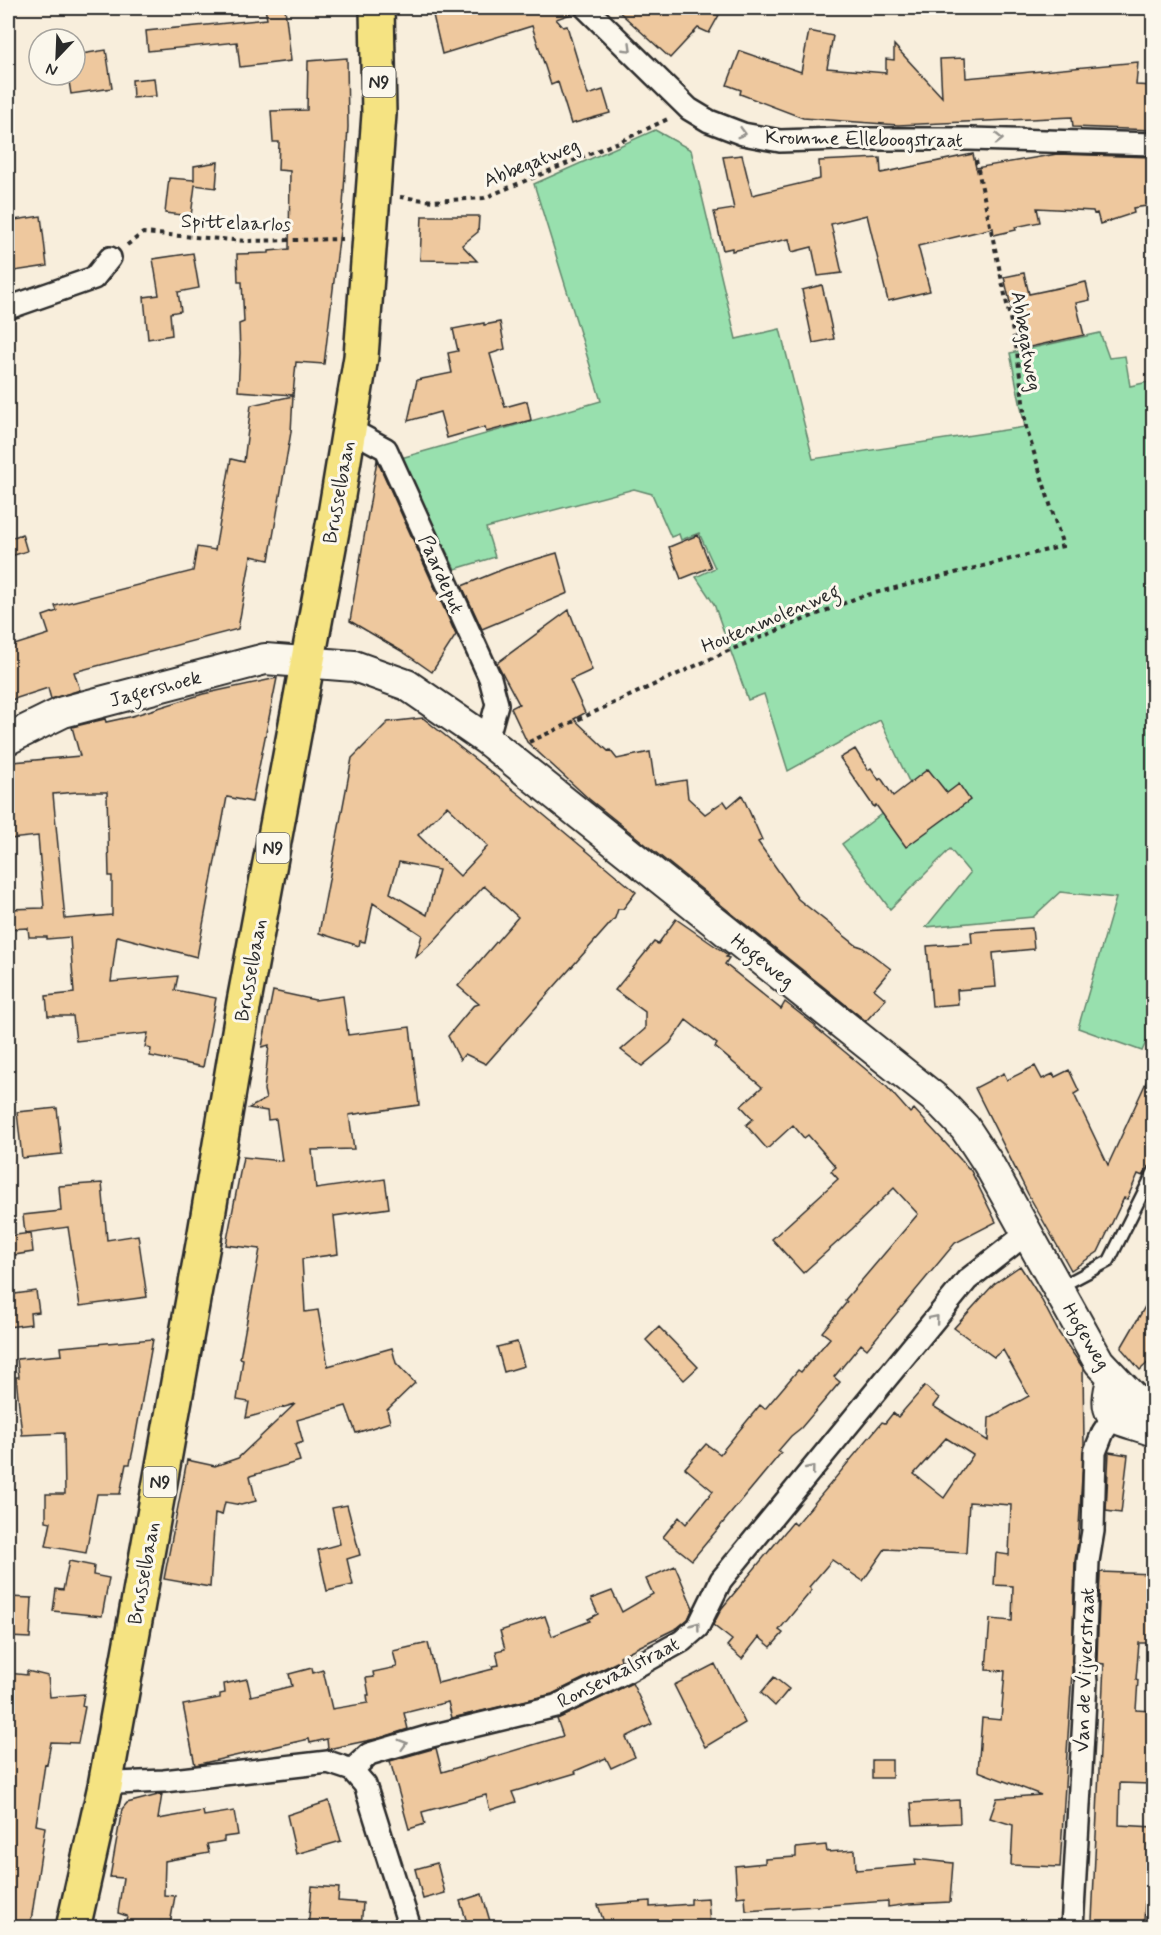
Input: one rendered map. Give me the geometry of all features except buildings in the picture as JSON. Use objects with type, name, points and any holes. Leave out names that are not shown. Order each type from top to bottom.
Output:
[{"type":"main road","name":"Brusselbaan","points":[[73,1928],[105,1786],[361,357],[379,114],[377,8]]},
{"type":"street","name":"Kromme Elleboogstraat","points":[[586,8],[689,109],[709,121],[743,134],[780,141],[1039,139],[1154,144]]},
{"type":"street","points":[[8,308],[94,278],[110,258]]},
{"type":"street","name":"Paardeput","points":[[349,429],[386,449],[490,678],[497,704],[493,746]]},
{"type":"street","name":"Jagershoek","points":[[8,739],[63,712],[265,659],[308,661]]},
{"type":"street","name":"Hogeweg","points":[[308,661],[354,666],[407,685],[493,746],[941,1103],[965,1128],[988,1163],[1099,1362],[1154,1420]]},
{"type":"street","name":"Ronsevaalstraat","points":[[352,1770],[369,1754],[556,1706],[628,1671],[682,1641],[698,1628],[721,1580],[967,1280],[1027,1233]]},
{"type":"street","name":"Hogeweg","points":[[1113,1377],[1107,1405],[1113,1417]]},
{"type":"street","points":[[1113,1417],[1125,1423],[1154,1431]]},
{"type":"street","name":"Van de Vijverstraat","points":[[1072,1928],[1086,1682],[1084,1660],[1088,1561],[1093,1531],[1095,1452],[1103,1432],[1113,1417]]},
{"type":"street","points":[[105,1786],[124,1782],[164,1781],[328,1762],[352,1770],[365,1785],[410,1928]]},
{"type":"lane","points":[[1059,1288],[1109,1261],[1154,1171]]},
{"type":"path","name":"Abbegatweg","points":[[374,196],[433,201],[484,198],[621,141],[689,109]]},
{"type":"path","name":"Abbegatweg","points":[[971,139],[1017,351],[1026,427],[1063,546]]},
{"type":"path","name":"Spittelaarlos","points":[[110,258],[143,233],[246,241],[370,239]]},
{"type":"path","name":"Houtenmolenweg","points":[[493,746],[528,743],[730,650],[859,597],[1063,546]]},
{"type":"green space","points":[[655,130],[691,150],[736,339],[780,329],[813,459],[1025,427],[1010,353],[1100,333],[1109,358],[1125,356],[1130,386],[1153,381],[1154,1025],[1142,1051],[1078,1028],[1116,898],[1060,892],[1033,917],[926,927],[970,873],[950,849],[890,909],[842,844],[913,790],[880,720],[788,771],[764,694],[748,700],[714,604],[696,577],[715,568],[699,533],[681,540],[679,534],[671,537],[652,494],[634,489],[486,528],[495,557],[455,569],[401,458],[601,401],[534,184]]}]
